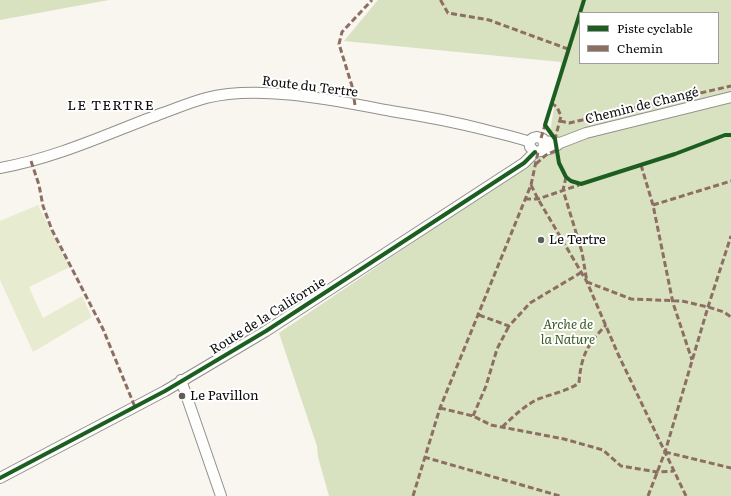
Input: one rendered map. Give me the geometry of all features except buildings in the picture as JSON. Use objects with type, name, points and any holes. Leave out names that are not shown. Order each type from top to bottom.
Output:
[{"type":"street","name":"Route du Tertre","points":[[0,168],[31,161],[85,145],[173,109],[206,98],[234,94],[257,93],[289,94],[444,120],[530,142],[530,147],[540,148]]},
{"type":"street","name":"Chemin de Changé","points":[[540,148],[560,143],[586,133],[731,97]]},
{"type":"street","name":"Route de la Californie","points":[[0,478],[106,423],[266,331],[524,163],[540,148]]},
{"type":"street","points":[[181,380],[221,496]]},
{"type":"green space","points":[[0,0],[109,0],[0,20]]},
{"type":"green space","name":"Arche de la Nature","points":[[378,0],[731,0],[731,496],[329,496],[318,457],[317,446],[279,333],[547,152],[561,62],[344,41]]},
{"type":"green space","points":[[38,205],[70,267],[29,287],[43,318],[82,296],[92,317],[33,352],[0,280],[0,221]]},
{"type":"marked path","points":[[355,105],[352,86],[339,44],[342,32],[372,0]]},
{"type":"marked path","points":[[441,0],[448,13],[489,20],[568,49]]},
{"type":"marked path","points":[[560,121],[569,123],[731,86]]},
{"type":"marked path","points":[[551,103],[557,107],[561,116],[555,139]]},
{"type":"marked path","points":[[541,138],[545,125]]},
{"type":"marked path","points":[[536,164],[546,155],[557,150],[557,152]]},
{"type":"marked path","points":[[413,496],[440,408],[531,185],[538,152]]},
{"type":"marked path","points":[[31,161],[39,185],[43,206],[52,230],[103,329],[135,407]]},
{"type":"marked path","points":[[641,165],[653,205],[673,303],[692,360]]},
{"type":"marked path","points":[[566,177],[563,190],[582,252],[587,282],[631,299],[682,301],[724,312],[731,317]]},
{"type":"marked path","points":[[653,205],[731,181]]},
{"type":"marked path","points":[[531,185],[587,282],[618,354],[686,496]]},
{"type":"marked path","points":[[525,199],[538,199],[579,185]]},
{"type":"marked path","points":[[648,496],[665,452],[708,307],[731,236]]},
{"type":"marked path","points":[[479,315],[509,326],[530,303],[582,272]]},
{"type":"marked path","points":[[502,427],[522,409],[536,400],[563,391],[579,383],[581,365],[586,351],[606,325]]},
{"type":"marked path","points":[[473,416],[486,386],[497,349],[509,326]]},
{"type":"marked path","points":[[440,408],[473,416],[491,425],[564,439],[603,450],[621,466],[657,472],[674,471]]},
{"type":"marked path","points":[[665,452],[731,468]]},
{"type":"marked path","points":[[424,457],[560,496]]},
{"type":"cycle path","points":[[580,12],[584,0]]},
{"type":"cycle path","points":[[579,16],[545,125],[555,139],[559,163],[566,177],[571,181],[581,184],[675,154],[725,135],[731,135]]},
{"type":"cycle path","points":[[0,478],[165,391],[266,331],[524,163],[535,152]]},
{"type":"place","name":"Le Tertre","points":[[541,240]]},
{"type":"place","name":"Le Pavillon","points":[[182,396]]},
{"type":"district","name":"LE TERTRE","points":[[111,106]]}]
